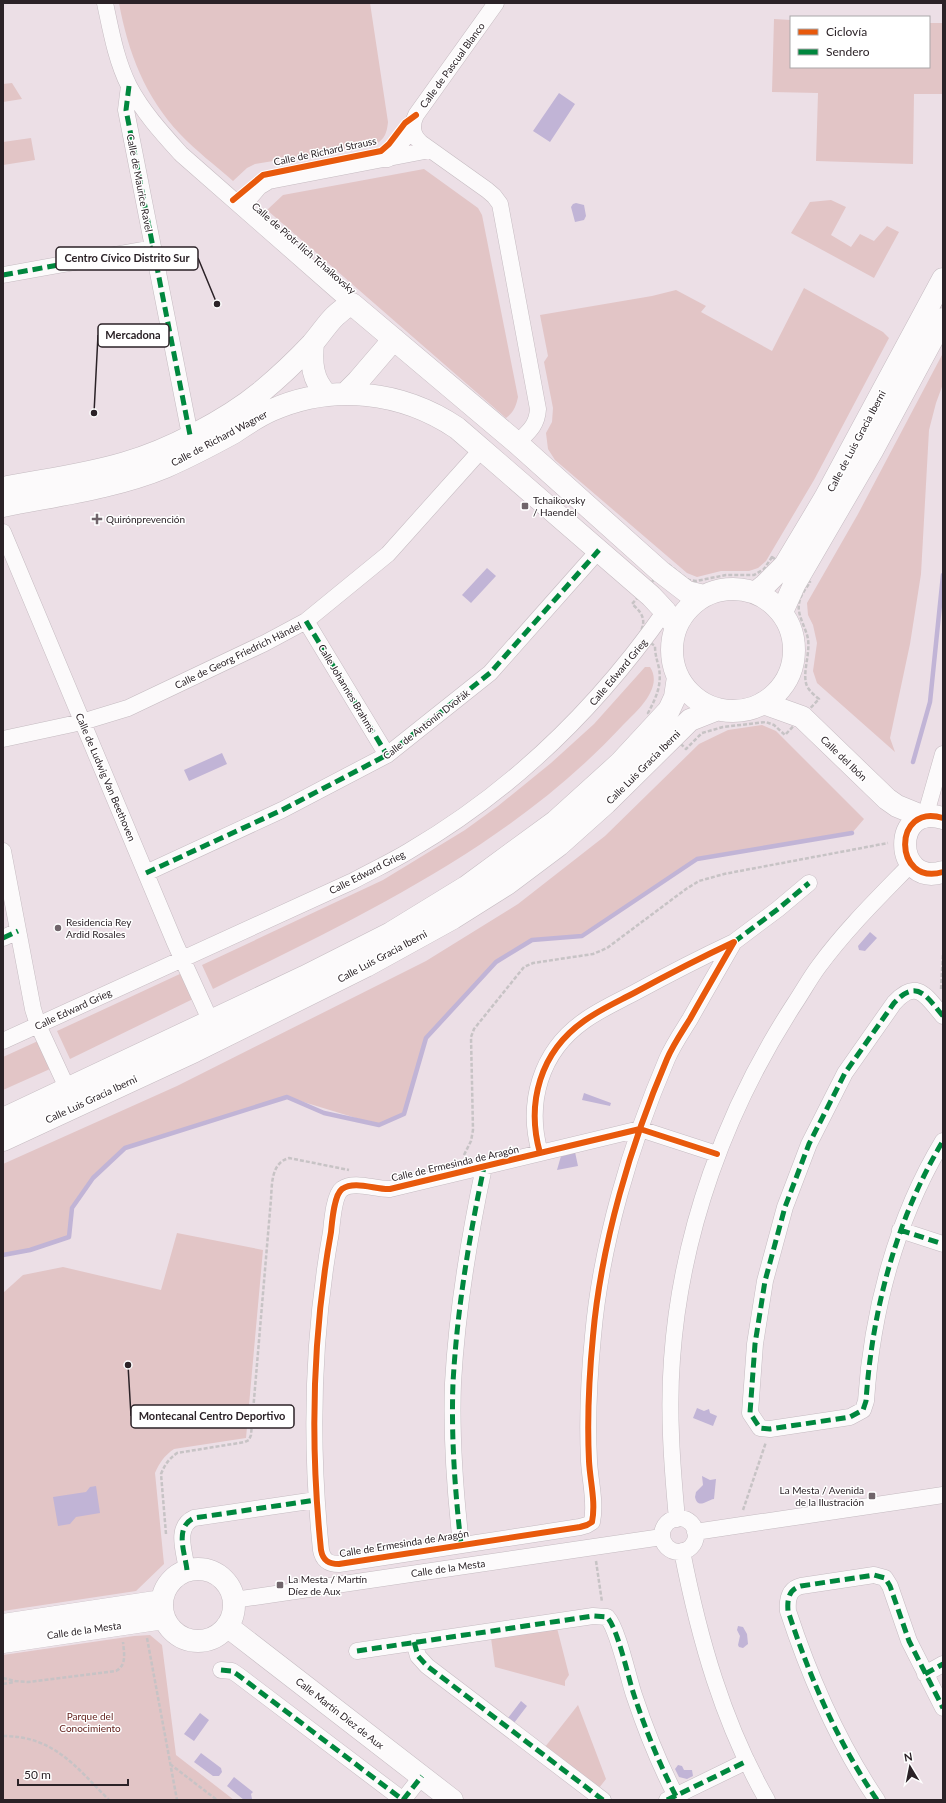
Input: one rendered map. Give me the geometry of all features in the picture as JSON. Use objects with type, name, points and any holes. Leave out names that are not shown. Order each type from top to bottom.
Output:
[{"type":"street","name":"Calle de Maurice Ravel","points":[[105,3],[112,37],[129,86],[126,110],[190,435]]},
{"type":"street","name":"Calle de Pascual Blanco","points":[[412,128],[416,115],[496,3]]},
{"type":"street","name":"Calle de Piotr Ilich Tchaikovsky","points":[[129,86],[142,108],[181,154],[352,304],[517,443],[661,572],[687,592],[704,596]]},
{"type":"street","points":[[412,128],[416,139],[487,190],[500,204],[538,409],[538,418],[533,426],[517,443]]},
{"type":"street","points":[[388,158],[412,128]]},
{"type":"street","name":"Calle de Richard Strauss","points":[[242,207],[259,187],[269,181],[430,150]]},
{"type":"street","points":[[3,275],[153,248]]},
{"type":"street","name":"Calle de Luis Gracia Iberni","points":[[782,612],[788,596],[792,570],[825,498],[943,279]]},
{"type":"street","name":"Calle de Richard Wagner","points":[[3,488],[125,463],[149,455],[228,416],[245,405],[280,376],[313,343],[335,314],[352,304]]},
{"type":"street","name":"Calle de Luis Gracia Iberni","points":[[755,593],[792,570],[872,451],[943,319]]},
{"type":"street","points":[[313,343],[313,372],[319,385],[336,394],[358,381],[394,339]]},
{"type":"street","name":"Calle de Richard Wagner","points":[[3,506],[108,485],[140,476],[192,455],[271,410],[289,403],[336,394],[372,394],[412,405],[445,420],[482,449]]},
{"type":"street","points":[[482,449],[644,590],[671,619],[674,668],[678,677],[691,694],[708,706],[718,709],[727,711],[746,710],[763,703],[780,689],[786,680],[794,658],[794,646],[788,622],[782,612],[765,598],[745,590],[724,589],[704,596],[671,619]]},
{"type":"street","name":"Calle de Georg Friedrich Händel","points":[[3,739],[82,722],[128,708],[265,643],[306,621],[388,554],[482,449]]},
{"type":"street","name":"Calle de Ludwig Van Beethoven","points":[[3,532],[182,959],[211,1022]]},
{"type":"street","name":"Calle de Antonín Dvořák","points":[[146,873],[282,810],[387,755],[490,673],[599,550]]},
{"type":"street","name":"Calle Edward Grieg","points":[[3,1041],[352,881],[408,852],[457,821],[517,775],[568,729],[646,639],[671,619]]},
{"type":"street","name":"Calle Johannes Brahms","points":[[306,621],[387,755]]},
{"type":"street","name":"Calle Luis Gracia Iberni","points":[[3,1140],[195,1051],[366,966],[453,918],[507,884],[559,845],[606,803],[667,729],[672,704],[675,697],[678,677]]},
{"type":"street","name":"Calle del Ibón","points":[[786,680],[802,717],[887,799],[897,806],[930,817]]},
{"type":"street","name":"Calle del Ibón","points":[[763,703],[802,717]]},
{"type":"street","name":"Calle Luis Gracia Iberni","points":[[3,1119],[211,1022],[304,977],[391,932],[466,887],[556,821],[620,763],[667,729],[718,709]]},
{"type":"street","points":[[905,839],[912,825],[930,817],[943,754]]},
{"type":"street","name":"Calle del Ibón","points":[[887,799],[905,839],[905,853],[911,864]]},
{"type":"street","points":[[3,851],[33,1009],[38,1025],[68,1090]]},
{"type":"street","points":[[677,1519],[670,1412],[672,1360],[676,1316],[700,1205],[717,1154],[737,1105],[760,1060],[819,966],[860,916],[911,864],[924,872],[943,872]]},
{"type":"street","name":"Calle de Ermesinda de Aragón","points":[[540,1153],[534,1124],[534,1109],[537,1090],[547,1063],[562,1040],[589,1018],[679,968],[734,942],[778,909],[809,883]]},
{"type":"street","points":[[3,938],[18,931]]},
{"type":"street","name":"Calle de Ermesinda de Aragón","points":[[640,1129],[390,1189],[353,1186],[342,1189],[338,1193],[326,1259],[315,1373],[316,1500],[322,1557],[331,1564],[580,1527],[592,1522],[594,1509],[589,1462],[588,1420],[593,1334],[604,1258],[611,1228],[640,1129],[668,1058],[734,942]]},
{"type":"street","points":[[941,1014],[921,993],[911,990],[904,993],[894,1004],[845,1073],[809,1144],[785,1207],[765,1281],[754,1344],[750,1413],[760,1428],[770,1429],[850,1417],[863,1410],[866,1401],[877,1314],[900,1230],[926,1168],[943,1141]]},
{"type":"street","points":[[640,1129],[717,1154]]},
{"type":"street","name":"Calle de Ermesinda de Aragón","points":[[461,1544],[454,1462],[453,1385],[465,1268],[484,1166]]},
{"type":"street","points":[[900,1230],[943,1244]]},
{"type":"street","points":[[695,1532],[943,1495]]},
{"type":"street","points":[[187,1570],[182,1534],[184,1524],[188,1520],[316,1500]]},
{"type":"street","points":[[677,1519],[684,1519],[689,1522],[695,1532],[693,1544],[682,1551],[670,1549],[663,1541],[662,1537],[666,1524],[677,1519]]},
{"type":"street","name":"Calle de la Mesta","points":[[234,1600],[662,1537]]},
{"type":"street","points":[[682,1551],[699,1631],[710,1669],[723,1707],[766,1800]]},
{"type":"street","points":[[202,1569],[218,1574],[230,1588],[234,1600],[234,1614],[227,1626],[218,1636],[211,1639],[196,1641],[181,1637],[173,1631],[157,1613],[169,1583],[178,1575],[187,1570],[202,1569]]},
{"type":"street","points":[[877,1800],[840,1740],[812,1677],[788,1611],[788,1599],[790,1594],[796,1587],[801,1586],[874,1575],[885,1578],[890,1586],[909,1641],[924,1674],[943,1708]]},
{"type":"street","name":"Calle de la Mesta","points":[[3,1625],[157,1613]]},
{"type":"street","name":"Calle de la Mesta","points":[[3,1642],[121,1625],[157,1613]]},
{"type":"street","points":[[357,1650],[593,1616],[604,1616],[613,1625],[646,1730],[674,1799],[747,1761]]},
{"type":"street","name":"Calle Martín Díez de Aux","points":[[227,1626],[452,1800]]},
{"type":"street","points":[[414,1642],[418,1656],[424,1663],[603,1800]]},
{"type":"street","points":[[924,1674],[943,1664]]},
{"type":"street","points":[[221,1670],[232,1671],[238,1675],[403,1800],[422,1776]]},
{"type":"path","points":[[772,557],[792,570],[810,582],[798,605],[808,644],[806,683],[809,690],[819,699],[785,735],[774,725],[766,722],[712,729],[702,733],[686,749],[667,729],[648,713],[656,697],[660,684],[655,646],[639,634],[642,630],[642,616],[640,611],[632,604],[668,564],[682,576],[689,580],[696,581],[726,575],[754,575],[764,570],[772,557]]},
{"type":"path","points":[[458,1158],[465,1154],[471,1141],[473,1130],[471,1037],[474,1029],[524,967],[533,963],[593,954],[607,948],[686,888],[699,881],[749,868],[905,839]]},
{"type":"path","points":[[941,1014],[943,954]]},
{"type":"path","points":[[167,1535],[161,1474],[164,1465],[169,1459],[178,1453],[245,1442],[249,1440],[251,1435],[271,1199],[276,1167],[283,1160],[289,1158],[356,1172]]},
{"type":"path","points":[[738,1525],[770,1429]]},
{"type":"path","points":[[596,1558],[604,1616]]},
{"type":"path","points":[[157,1613],[170,1764],[177,1800]]},
{"type":"path","points":[[3,1684],[116,1671],[121,1668],[124,1656],[121,1625]]},
{"type":"path","points":[[3,1678],[15,1682]]},
{"type":"path","points":[[3,1736],[25,1738],[43,1743],[57,1751],[108,1800]]},
{"type":"path","points":[[170,1764],[217,1800]]},
{"type":"green space","points":[[119,3],[370,3],[388,122],[385,135],[382,140],[376,144],[255,164],[247,168],[233,181],[180,134],[157,105],[133,56],[127,39]]},
{"type":"green space","points":[[774,19],[790,20],[790,68],[930,68],[930,23],[943,23],[943,94],[914,94],[913,164],[816,161],[818,93],[772,92]]},
{"type":"green space","points":[[12,83],[22,99],[3,102],[3,84]]},
{"type":"green space","points":[[31,138],[35,160],[3,165],[3,142]]},
{"type":"green space","points":[[424,169],[478,208],[482,215],[518,397],[514,409],[506,418],[267,210],[283,195]]},
{"type":"green space","points":[[831,200],[846,207],[831,235],[851,247],[860,234],[874,241],[887,226],[899,232],[874,278],[791,233],[810,202]]},
{"type":"green space","points":[[804,288],[883,332],[889,338],[814,480],[766,561],[758,568],[749,571],[721,571],[697,577],[687,573],[555,460],[548,449],[546,433],[552,422],[553,408],[544,362],[548,356],[540,315],[652,296],[676,290],[706,306],[701,312],[772,351]]},
{"type":"green space","points":[[943,353],[943,384],[929,430],[921,574],[910,644],[890,738],[895,752],[817,683],[813,671],[817,643],[813,625],[808,615],[807,603],[858,514]]},
{"type":"green space","points":[[645,667],[650,667],[654,683],[647,699],[628,720],[579,768],[532,808],[482,843],[430,876],[323,935],[213,989],[202,965],[383,880],[465,830],[498,806],[551,763],[594,724]]},
{"type":"green space","points":[[762,725],[776,731],[864,819],[852,833],[697,859],[582,936],[532,940],[496,962],[426,1038],[404,1114],[379,1125],[287,1097],[125,1148],[93,1178],[72,1208],[69,1237],[30,1250],[3,1255],[3,1164],[177,1086],[426,961],[518,904],[605,836],[699,744],[728,730]]},
{"type":"green space","points":[[182,973],[193,999],[70,1059],[57,1031]]},
{"type":"green space","points":[[38,1041],[50,1069],[3,1090],[3,1057]]},
{"type":"green space","points":[[177,1233],[263,1250],[246,1438],[174,1449],[163,1460],[155,1473],[164,1564],[136,1591],[3,1611],[3,1293],[23,1275],[63,1267],[161,1290]]},
{"type":"green space","points":[[557,1628],[569,1675],[565,1681],[565,1686],[495,1667],[491,1638]]},
{"type":"green space","name":"Parque del Conocimiento","points":[[150,1635],[162,1645],[176,1755],[234,1800],[3,1800],[3,1655]]},
{"type":"green space","points":[[578,1705],[606,1779],[599,1788],[545,1747]]},
{"type":"shaded area","points":[[559,93],[575,104],[550,142],[533,131]]},
{"type":"shaded area","points":[[576,203],[584,205],[586,216],[584,220],[575,222],[571,207]]},
{"type":"shaded area","points":[[487,568],[496,576],[471,603],[462,595]]},
{"type":"shaded area","points":[[222,753],[227,764],[189,781],[184,770]]},
{"type":"shaded area","points":[[870,932],[877,938],[865,951],[859,950],[858,946]]},
{"type":"shaded area","points":[[584,1093],[611,1103],[610,1106],[582,1100]]},
{"type":"shaded area","points":[[575,1152],[578,1166],[557,1170],[561,1156]]},
{"type":"shaded area","points":[[697,1408],[704,1411],[709,1409],[710,1413],[717,1416],[713,1426],[693,1418]]},
{"type":"shaded area","points":[[702,1476],[710,1480],[716,1479],[714,1499],[700,1504],[696,1501],[695,1497],[696,1492],[703,1485]]},
{"type":"shaded area","points":[[96,1486],[100,1513],[76,1517],[70,1524],[58,1526],[53,1497],[86,1492],[90,1487]]},
{"type":"shaded area","points":[[738,1626],[743,1627],[747,1634],[748,1644],[743,1648],[739,1647],[738,1645],[740,1636],[737,1630]]},
{"type":"shaded area","points":[[521,1701],[527,1706],[514,1723],[508,1718]]},
{"type":"shaded area","points":[[200,1713],[209,1720],[194,1741],[184,1734]]},
{"type":"shaded area","points":[[201,1753],[221,1768],[222,1772],[219,1776],[213,1776],[194,1762]]},
{"type":"shaded area","points":[[678,1765],[682,1766],[684,1770],[692,1770],[693,1776],[687,1779],[679,1777],[675,1769]]},
{"type":"shaded area","points":[[234,1777],[253,1792],[251,1794],[252,1799],[244,1800],[227,1786]]},
{"type":"waterway","points":[[913,762],[930,702],[943,575]]},
{"type":"waterway","points":[[3,1255],[30,1250],[69,1237],[72,1208],[93,1178],[125,1148],[287,1097],[324,1113],[379,1125],[404,1114],[426,1038],[496,962],[532,940],[582,936],[697,859],[852,833]]},
{"type":"marked path","points":[[129,86],[126,110],[190,435]]},
{"type":"marked path","points":[[3,275],[153,248]]},
{"type":"marked path","points":[[146,873],[282,810],[387,755],[490,673],[599,550]]},
{"type":"marked path","points":[[306,621],[387,755]]},
{"type":"marked path","points":[[734,942],[778,909],[809,883]]},
{"type":"marked path","points":[[3,938],[18,931]]},
{"type":"marked path","points":[[943,1016],[926,997],[915,991],[909,992],[894,1003],[845,1073],[809,1144],[785,1207],[765,1281],[755,1344],[750,1413],[760,1428],[770,1429],[850,1417],[863,1410],[866,1401],[874,1333],[889,1266],[912,1202],[926,1171],[943,1141]]},
{"type":"marked path","points":[[461,1544],[454,1464],[453,1383],[457,1328],[464,1274],[484,1167]]},
{"type":"marked path","points":[[900,1230],[943,1244]]},
{"type":"marked path","points":[[187,1570],[182,1534],[188,1522],[194,1518],[316,1500]]},
{"type":"marked path","points":[[877,1800],[849,1755],[815,1685],[788,1611],[788,1602],[791,1592],[797,1587],[801,1586],[874,1575],[885,1578],[890,1586],[909,1641],[943,1708]]},
{"type":"marked path","points":[[357,1651],[593,1616],[607,1617],[619,1642],[634,1695],[648,1735],[678,1800]]},
{"type":"marked path","points":[[414,1642],[418,1656],[427,1666],[603,1800]]},
{"type":"marked path","points":[[925,1674],[943,1664]]},
{"type":"marked path","points":[[221,1670],[232,1671],[238,1675],[403,1800]]},
{"type":"marked path","points":[[667,1800],[747,1761]]},
{"type":"marked path","points":[[403,1800],[422,1776]]},
{"type":"cycle path","points":[[233,200],[263,175],[381,151],[389,144],[405,123],[416,115]]},
{"type":"cycle path","points":[[943,818],[926,816],[914,822],[907,832],[905,845],[908,857],[915,868],[927,873],[943,872]]},
{"type":"cycle path","points":[[540,1153],[536,1134],[535,1116],[536,1097],[540,1080],[547,1063],[569,1034],[584,1021],[602,1010],[734,942],[667,1059],[641,1125],[630,1159],[610,1230],[597,1301],[590,1367],[588,1430],[589,1461],[593,1499],[592,1522],[580,1527],[339,1564],[327,1561],[323,1557],[321,1550],[317,1510],[314,1431],[315,1391],[320,1312],[334,1209],[339,1192],[347,1186],[353,1185],[390,1189],[640,1129],[717,1154]]},
{"type":"place","name":"Centro Cívico Distrito Sur","points":[[217,304]]},
{"type":"place","name":"Mercadona","points":[[94,413]]},
{"type":"place","name":"Tchaikovsky / Haendel","points":[[525,506]]},
{"type":"place","name":"Quirónprevención","points":[[97,519]]},
{"type":"place","name":"Residencia Rey Ardid Rosales","points":[[58,928]]},
{"type":"place","name":"Montecanal Centro Deportivo","points":[[128,1365]]},
{"type":"place","name":"La Mesta / Avenida de la Ilustración","points":[[872,1496]]},
{"type":"place","name":"La Mesta / Martín Díez de Aux","points":[[280,1585]]}]
